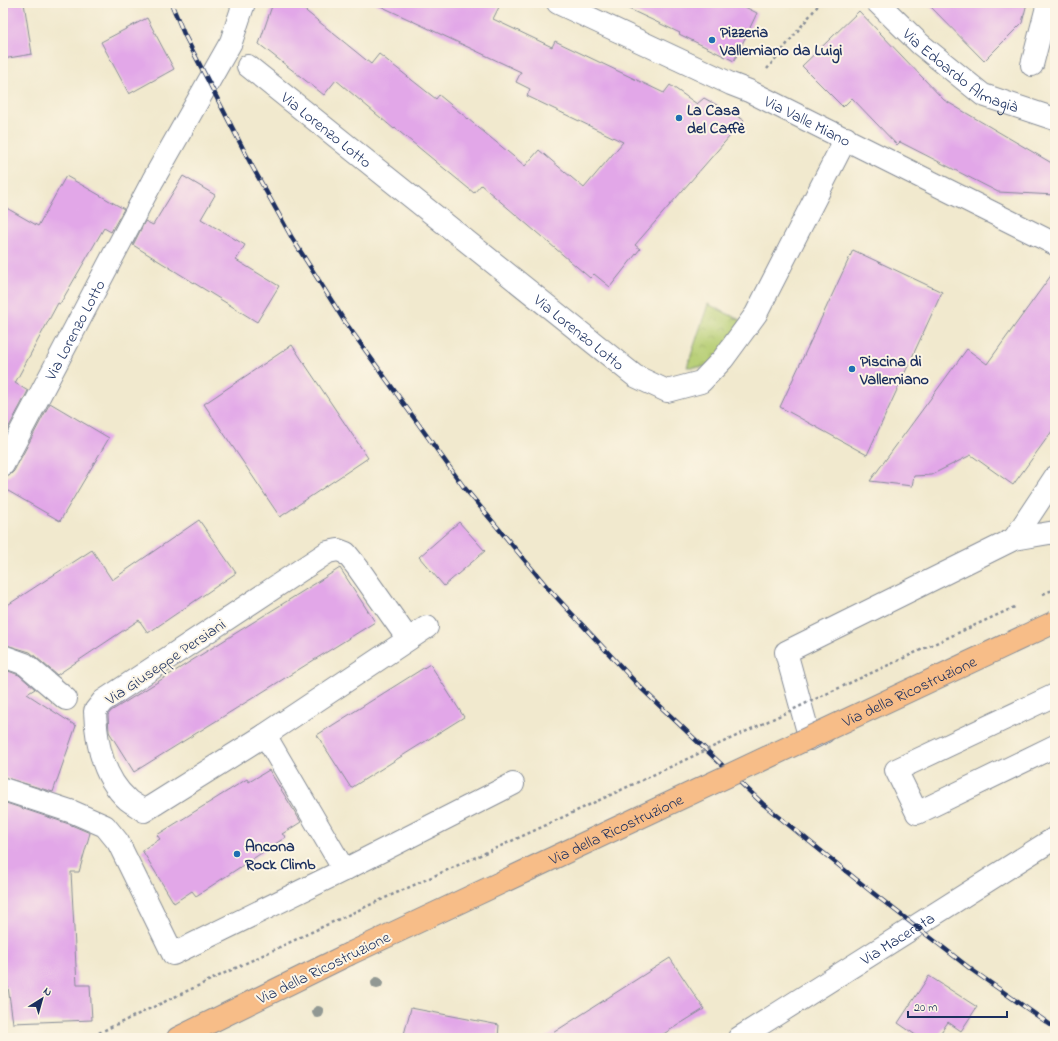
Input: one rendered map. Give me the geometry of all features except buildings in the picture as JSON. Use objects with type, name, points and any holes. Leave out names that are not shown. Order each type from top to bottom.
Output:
[{"type":"main road","name":"Via della Ricostruzione","points":[[178,1038],[348,955],[1055,622]]},
{"type":"street","name":"Via Lorenzo Lotto","points":[[3,465],[153,180],[231,42],[244,3]]},
{"type":"street","name":"Via Valle Miano","points":[[558,3],[724,81],[749,91],[797,116],[846,138],[1055,244]]},
{"type":"street","name":"Via Edoardo Almagià","points":[[878,3],[920,44],[983,95],[1055,119]]},
{"type":"street","points":[[1032,65],[1048,3]]},
{"type":"street","name":"Via Lorenzo Lotto","points":[[248,66],[635,376],[667,390],[701,382],[723,359],[756,314],[846,138]]},
{"type":"street","points":[[1014,538],[1055,477]]},
{"type":"street","points":[[1055,532],[1014,538],[786,652],[810,739],[1055,622]]},
{"type":"street","name":"Via Giuseppe Persiani","points":[[408,639],[346,553],[338,550],[328,552],[103,701],[95,711],[95,732],[103,763],[118,790],[128,800],[144,811],[265,735],[427,627]]},
{"type":"street","points":[[3,656],[25,664],[66,699]]},
{"type":"street","points":[[1055,695],[896,770],[917,813],[1055,746]]},
{"type":"street","points":[[265,735],[344,870]]},
{"type":"street","points":[[3,789],[72,812],[105,826],[118,842],[173,954],[344,870],[513,784]]},
{"type":"street","name":"Via Macerata","points":[[739,1038],[1055,838]]},
{"type":"path","points":[[749,91],[820,3]]},
{"type":"path","points":[[1041,595],[1055,588]]},
{"type":"path","points":[[88,1038],[320,928],[557,820],[1020,604]]},
{"type":"green space","points":[[708,304],[742,321],[709,367],[687,367]]},
{"type":"railway","points":[[171,3],[184,34],[252,166],[292,238],[345,322],[463,486],[547,587],[639,686],[763,804],[873,893],[972,970],[1055,1028]]},
{"type":"place","name":"Pizzeria Vallemiano da Luigi","points":[[712,40]]},
{"type":"place","name":"La Casa del Caffè","points":[[679,118]]},
{"type":"place","name":"Piscina di Vallemiano","points":[[852,369]]},
{"type":"place","name":"Ancona Rock Climb","points":[[237,854]]}]
